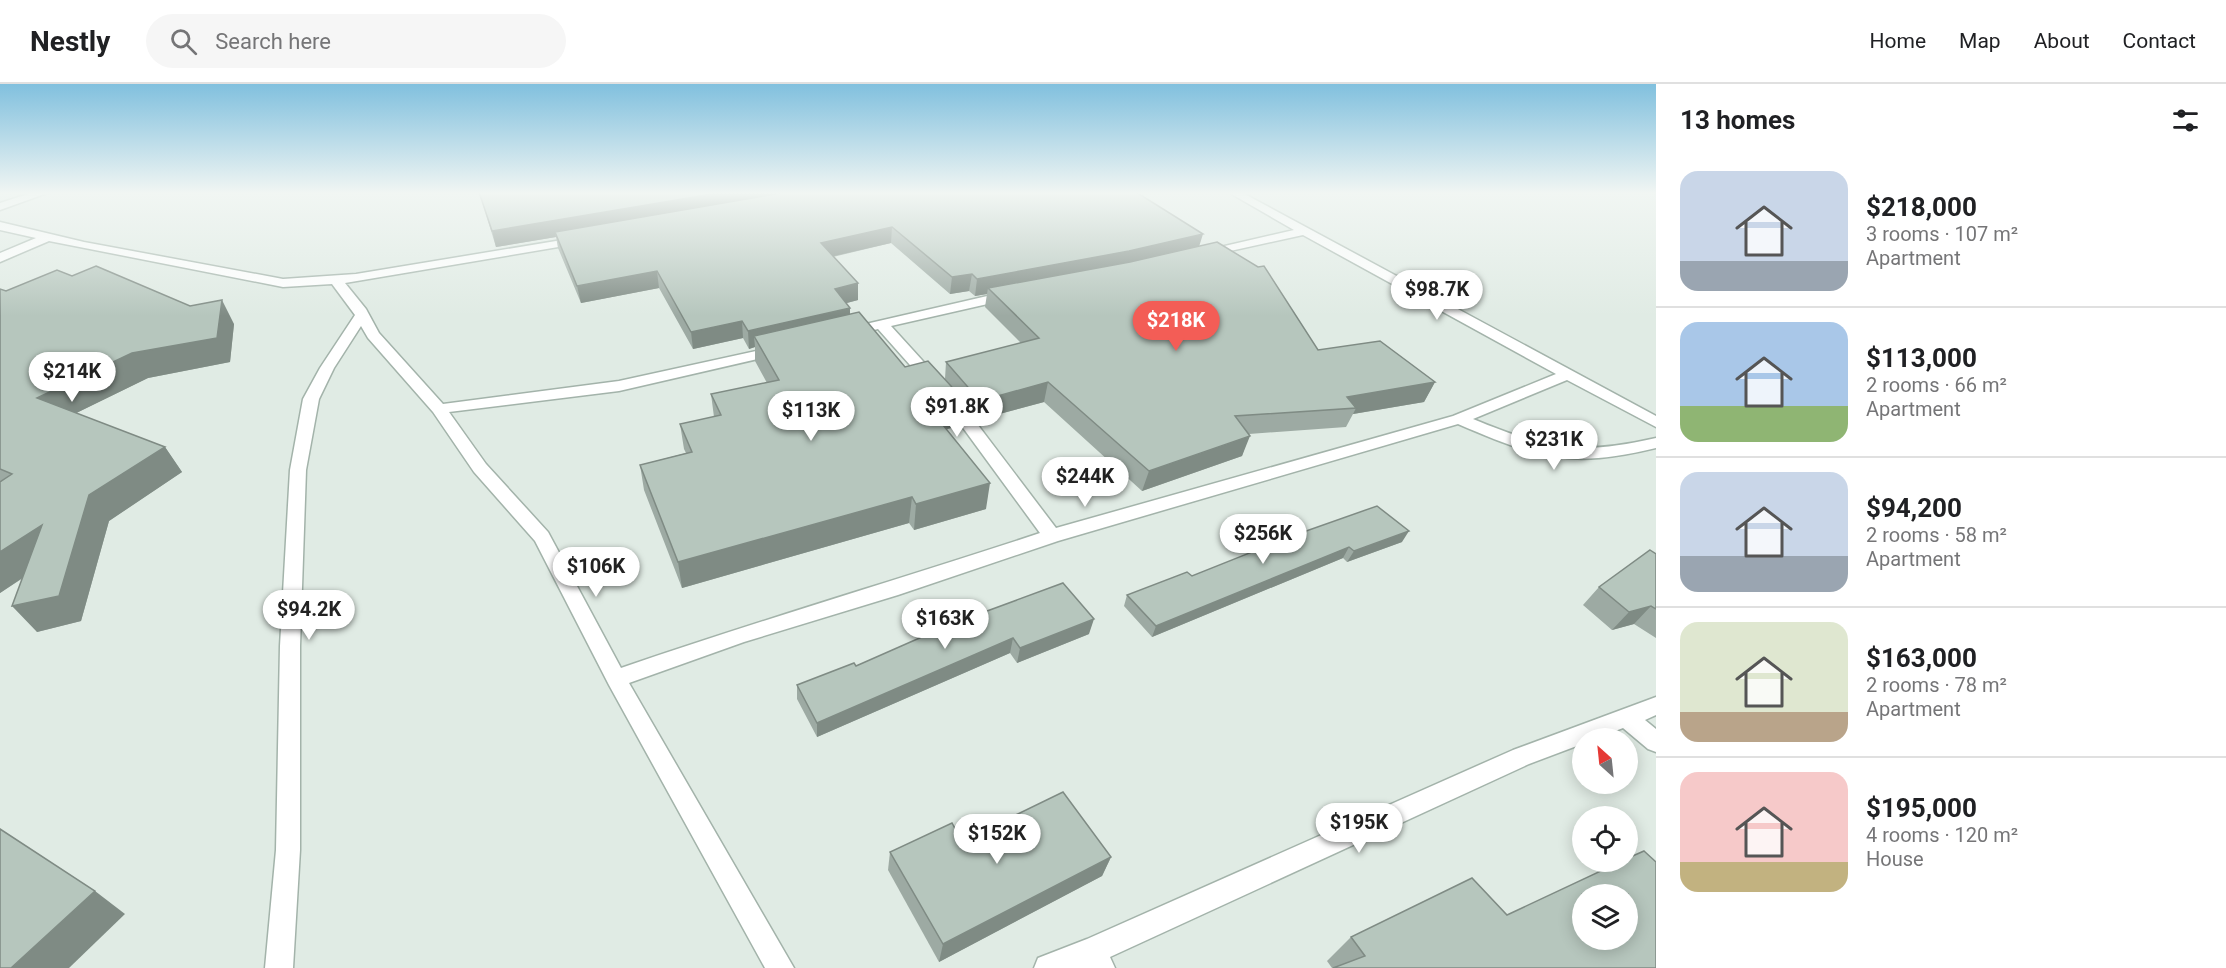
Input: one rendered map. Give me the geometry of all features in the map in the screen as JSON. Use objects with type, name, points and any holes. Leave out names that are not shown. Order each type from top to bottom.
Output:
[{"type":"street","points":[[32,233],[132,256],[214,269],[255,280],[283,284],[335,279],[598,236]]},
{"type":"street","points":[[1189,259],[1295,233]]},
{"type":"street","points":[[1308,233],[1656,422]]},
{"type":"street","points":[[0,258],[49,237]]},
{"type":"street","points":[[335,279],[362,315],[373,335],[439,409],[480,468],[542,537],[616,679],[780,968]]},
{"type":"street","points":[[836,336],[1020,293]]},
{"type":"street","points":[[279,968],[288,850],[290,646],[298,470],[310,399],[327,368],[362,315]]},
{"type":"street","points":[[881,324],[957,407],[1052,537]]},
{"type":"street","points":[[439,409],[619,386],[792,347]]},
{"type":"street","points":[[616,679],[739,635],[891,590],[1052,537],[1459,419],[1568,374]]},
{"type":"street","points":[[1459,419],[1545,453],[1581,457],[1613,454],[1656,443]]},
{"type":"street","points":[[1048,968],[1096,960],[1521,758],[1656,706]]},
{"type":"street","points":[[1627,718],[1656,742]]},
{"type":"building","points":[[556,233],[864,233],[821,243],[858,283],[835,289],[850,308],[748,331],[742,321],[691,332],[657,271],[577,286]]},
{"type":"building","points":[[900,233],[1203,234],[1129,251],[977,279],[972,274],[952,277]]},
{"type":"building","points":[[1217,242],[1258,267],[1264,266],[1318,350],[1380,341],[1435,382],[1347,397],[1356,408],[1235,416],[1250,436],[1149,471],[1048,382],[980,401],[946,362],[1039,338],[988,288],[1130,262]]},
{"type":"building","points":[[96,266],[190,306],[222,300],[217,338],[132,353],[37,398],[165,447],[89,495],[59,596],[12,606],[42,525],[0,552],[0,482],[12,474],[0,469],[0,289],[6,291],[57,270],[72,276]]},
{"type":"building","points":[[859,312],[905,367],[928,361],[951,386],[962,401],[930,409],[990,483],[916,504],[912,497],[678,562],[640,465],[692,452],[680,424],[721,415],[711,394],[779,380],[754,336]]},
{"type":"building","points":[[1377,506],[1409,531],[1354,551],[1349,547],[1156,626],[1127,595],[1187,572],[1192,576],[1292,536]]},
{"type":"building","points":[[1650,550],[1656,554],[1656,609],[1651,606],[1629,612],[1599,587]]},
{"type":"building","points":[[1063,583],[1094,619],[1020,648],[1013,638],[817,723],[797,685],[854,663],[856,666],[949,625]]},
{"type":"building","points":[[1063,792],[1111,857],[943,944],[890,852],[952,823],[962,841]]},
{"type":"building","points":[[0,829],[95,891],[11,968],[0,968]]},
{"type":"building","points":[[1644,851],[1656,862],[1656,968],[1333,968],[1365,956],[1351,937],[1472,878],[1507,915],[1572,884],[1572,950],[1638,950],[1638,884],[1573,884],[1599,872],[1638,872],[1638,854]]}]
